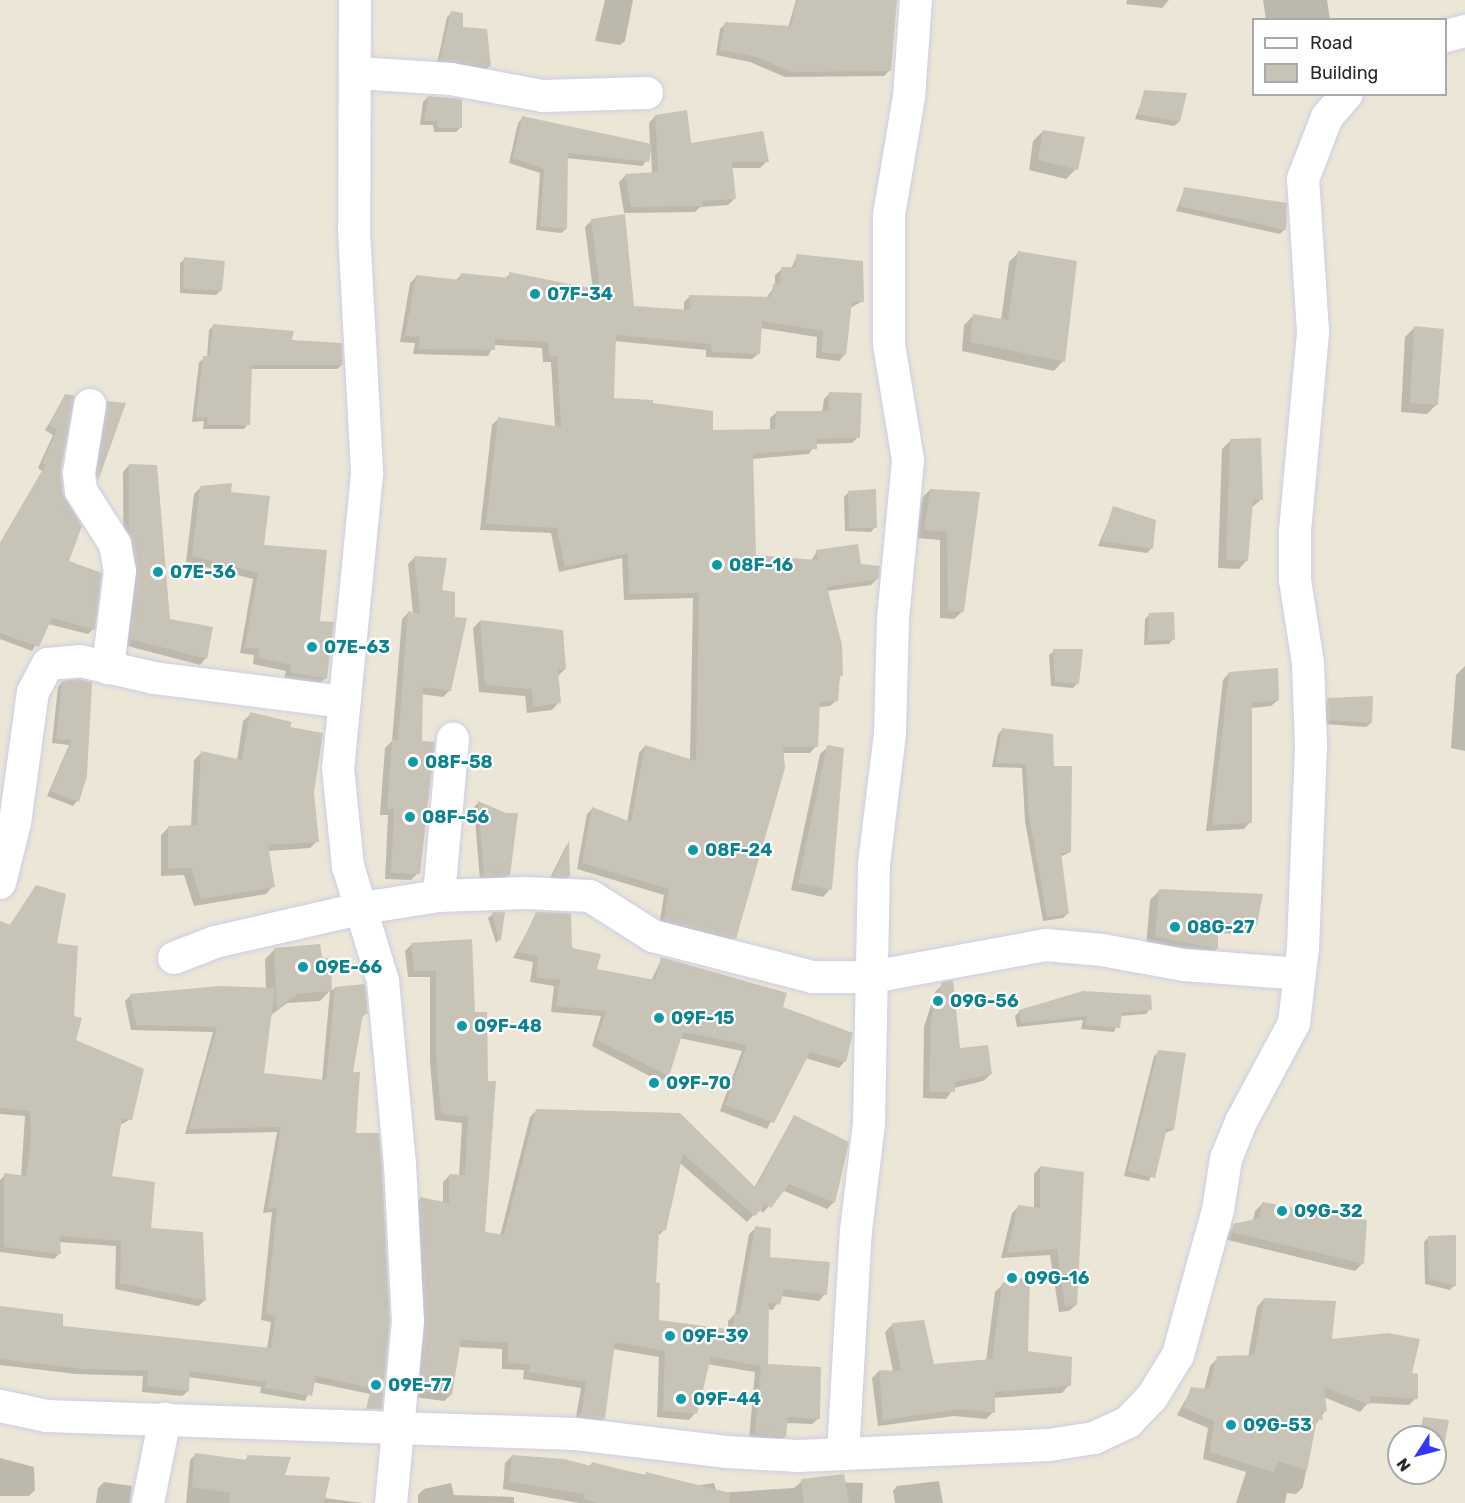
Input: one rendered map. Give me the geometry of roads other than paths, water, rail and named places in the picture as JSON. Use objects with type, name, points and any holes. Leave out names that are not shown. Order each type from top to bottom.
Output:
[{"type":"street","points":[[355,0],[357,73],[354,231],[367,474],[338,768],[339,810],[348,866],[363,908],[383,981],[399,1141],[408,1321],[391,1503]]},
{"type":"street","points":[[843,1454],[856,1231],[869,1124],[874,864],[890,733],[893,619],[908,460],[889,344],[889,215],[909,97],[916,0]]},
{"type":"street","points":[[1447,36],[1465,31]]},
{"type":"street","points":[[357,73],[440,78],[543,96],[647,93]]},
{"type":"street","points":[[0,1406],[47,1416],[400,1426],[576,1434],[726,1452],[843,1454],[1049,1445],[1094,1438],[1128,1422],[1152,1397],[1178,1355],[1218,1210],[1226,1159],[1294,1023],[1300,974],[1311,745],[1308,663],[1295,580],[1295,531],[1313,332],[1303,178],[1327,117],[1345,96]]},
{"type":"street","points":[[90,405],[79,473],[81,491],[116,544],[120,571],[108,668]]},
{"type":"street","points":[[0,883],[15,824],[36,679],[48,664],[59,660],[153,678],[344,702]]},
{"type":"street","points":[[439,896],[453,739]]},
{"type":"street","points":[[174,958],[215,942],[363,908],[439,896],[590,896],[653,936],[813,977],[872,977],[1046,945],[1093,948],[1184,965],[1300,974]]},
{"type":"street","points":[[148,1503],[165,1419]]},
{"type":"place","name":"07F-34","points":[[535,294]]},
{"type":"place","name":"08F-16","points":[[717,565]]},
{"type":"place","name":"07E-36","points":[[158,572]]},
{"type":"place","name":"07E-63","points":[[312,647]]},
{"type":"place","name":"08F-58","points":[[413,762]]},
{"type":"place","name":"08F-56","points":[[410,817]]},
{"type":"place","name":"08F-24","points":[[693,850]]},
{"type":"place","name":"08G-27","points":[[1175,927]]},
{"type":"place","name":"09E-66","points":[[303,967]]},
{"type":"place","name":"09G-56","points":[[938,1001]]},
{"type":"place","name":"09F-15","points":[[659,1018]]},
{"type":"place","name":"09F-48","points":[[462,1026]]},
{"type":"place","name":"09F-70","points":[[654,1083]]},
{"type":"place","name":"09G-32","points":[[1282,1211]]},
{"type":"place","name":"09G-16","points":[[1012,1278]]},
{"type":"place","name":"09F-39","points":[[670,1336]]},
{"type":"place","name":"09E-77","points":[[376,1385]]},
{"type":"place","name":"09F-44","points":[[681,1399]]},
{"type":"place","name":"09G-53","points":[[1231,1425]]}]
